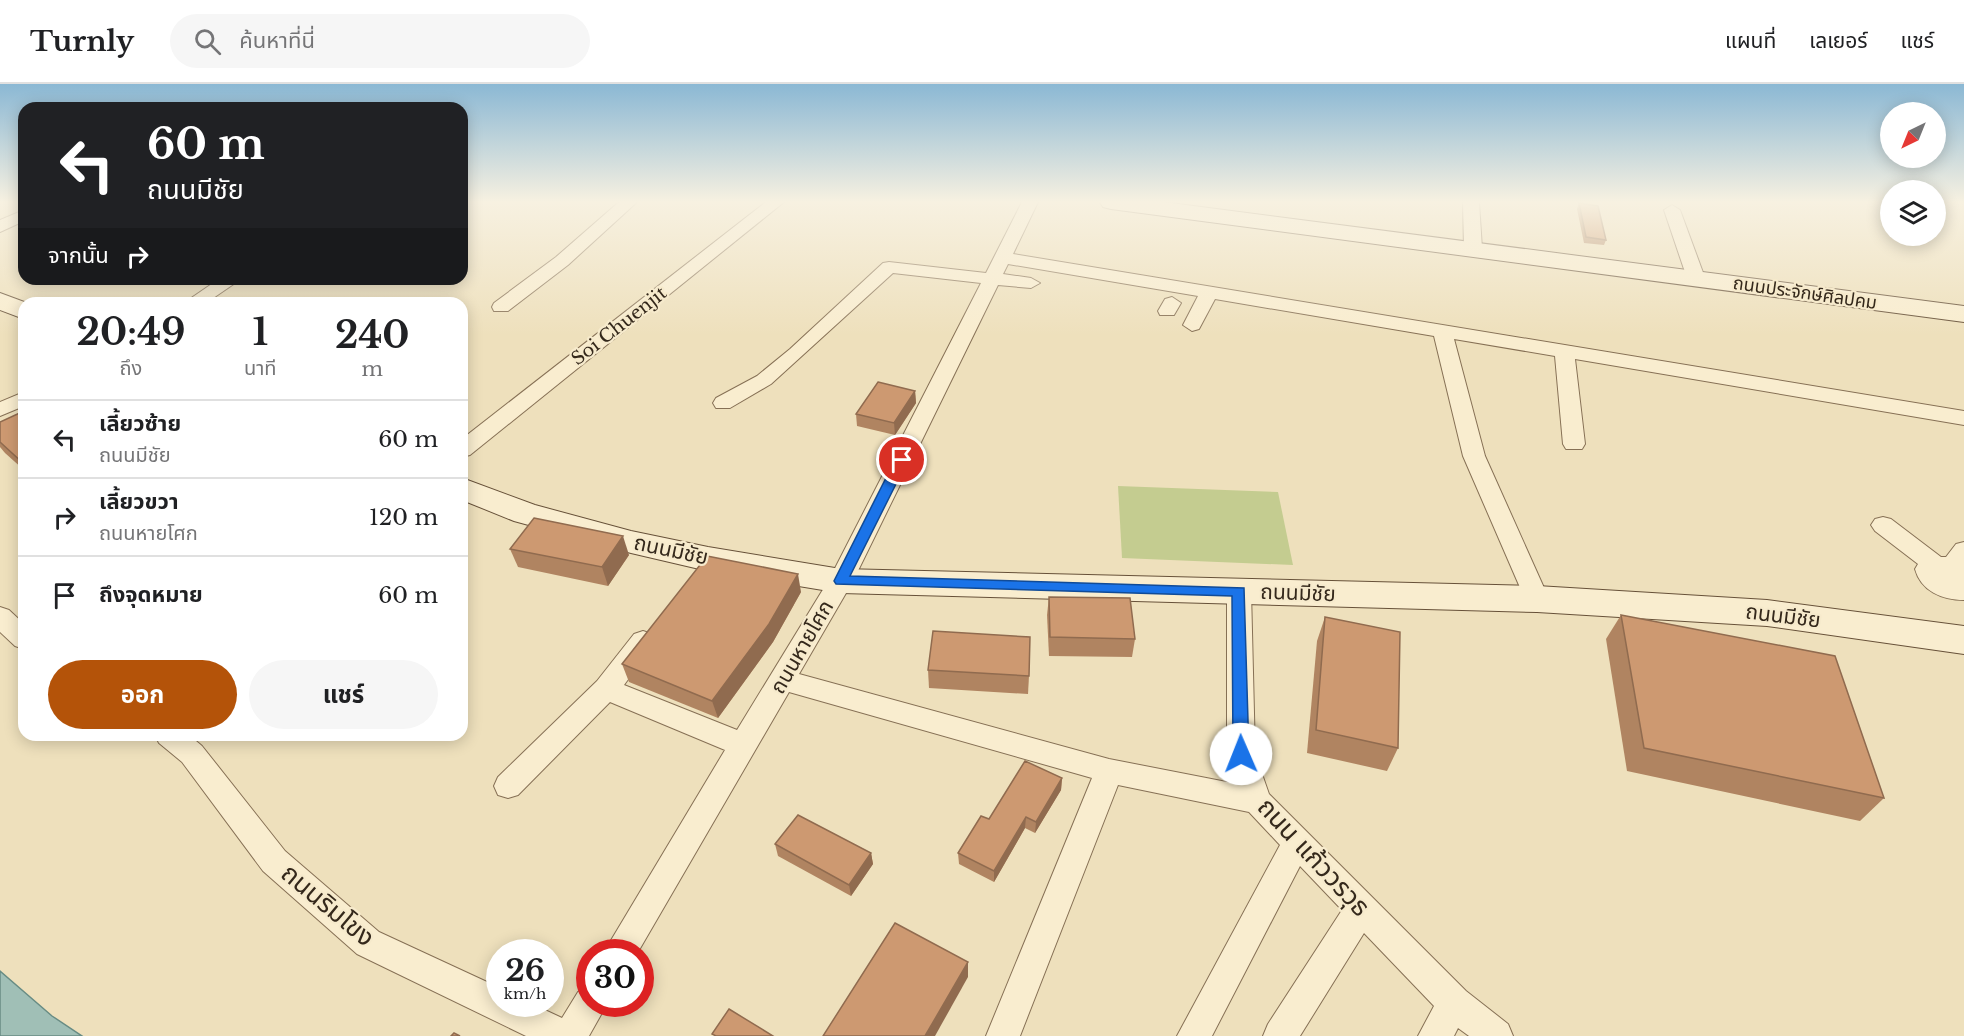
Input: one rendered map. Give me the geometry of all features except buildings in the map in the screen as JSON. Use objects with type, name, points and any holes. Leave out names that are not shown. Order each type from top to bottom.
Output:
[{"type":"street","points":[[501,307],[579,246]]},
{"type":"street","name":"Soi Chuenjit","points":[[468,445],[720,246]]},
{"type":"street","name":"ถนนหายโศก","points":[[628,939],[841,581],[1008,246]]},
{"type":"street","name":"ถนนประจักษ์ศิลปคม","points":[[1453,246],[1964,314]]},
{"type":"street","points":[[1685,246],[1696,278]]},
{"type":"street","points":[[723,403],[764,380],[797,353],[888,267],[997,268],[1200,308],[1442,331],[1964,418]]},
{"type":"street","points":[[997,268],[1031,283]]},
{"type":"street","points":[[203,297],[222,285]]},
{"type":"street","points":[[0,301],[18,308]]},
{"type":"street","points":[[1442,331],[1474,456],[1537,598]]},
{"type":"street","points":[[1564,351],[1574,444]]},
{"type":"street","points":[[0,410],[18,401]]},
{"type":"street","name":"ถนนมีชัย","points":[[468,490],[525,513],[631,542],[701,568],[841,581],[1537,598],[1767,613],[1964,640]]},
{"type":"street","points":[[1883,525],[1957,579]]},
{"type":"street","name":"ถนน แก้ววรวุธ","points":[[1239,591],[1241,754],[1257,801],[1454,1003],[1496,1036]]},
{"type":"street","points":[[508,786],[606,689],[657,624]]},
{"type":"street","points":[[783,680],[1109,771],[1257,801]]},
{"type":"street","points":[[606,689],[744,745]]},
{"type":"street","name":"ถนนริมโขง","points":[[176,741],[192,754],[274,861],[368,943],[563,1036]]},
{"type":"street","points":[[1003,1036],[1109,771]]},
{"type":"street","points":[[1194,1036],[1298,841]]},
{"type":"street","points":[[1281,1036],[1362,908]]},
{"type":"street","points":[[1435,1036],[1454,1003]]},
{"type":"street","points":[[570,1036],[582,1017]]},
{"type":"green space","points":[[1118,486],[1278,492],[1293,565],[1122,558]]},
{"type":"water","points":[[0,971],[52,1016],[82,1036],[0,1036]]},
{"type":"route","points":[[902,460],[841,581],[1239,591],[1241,754]]}]
